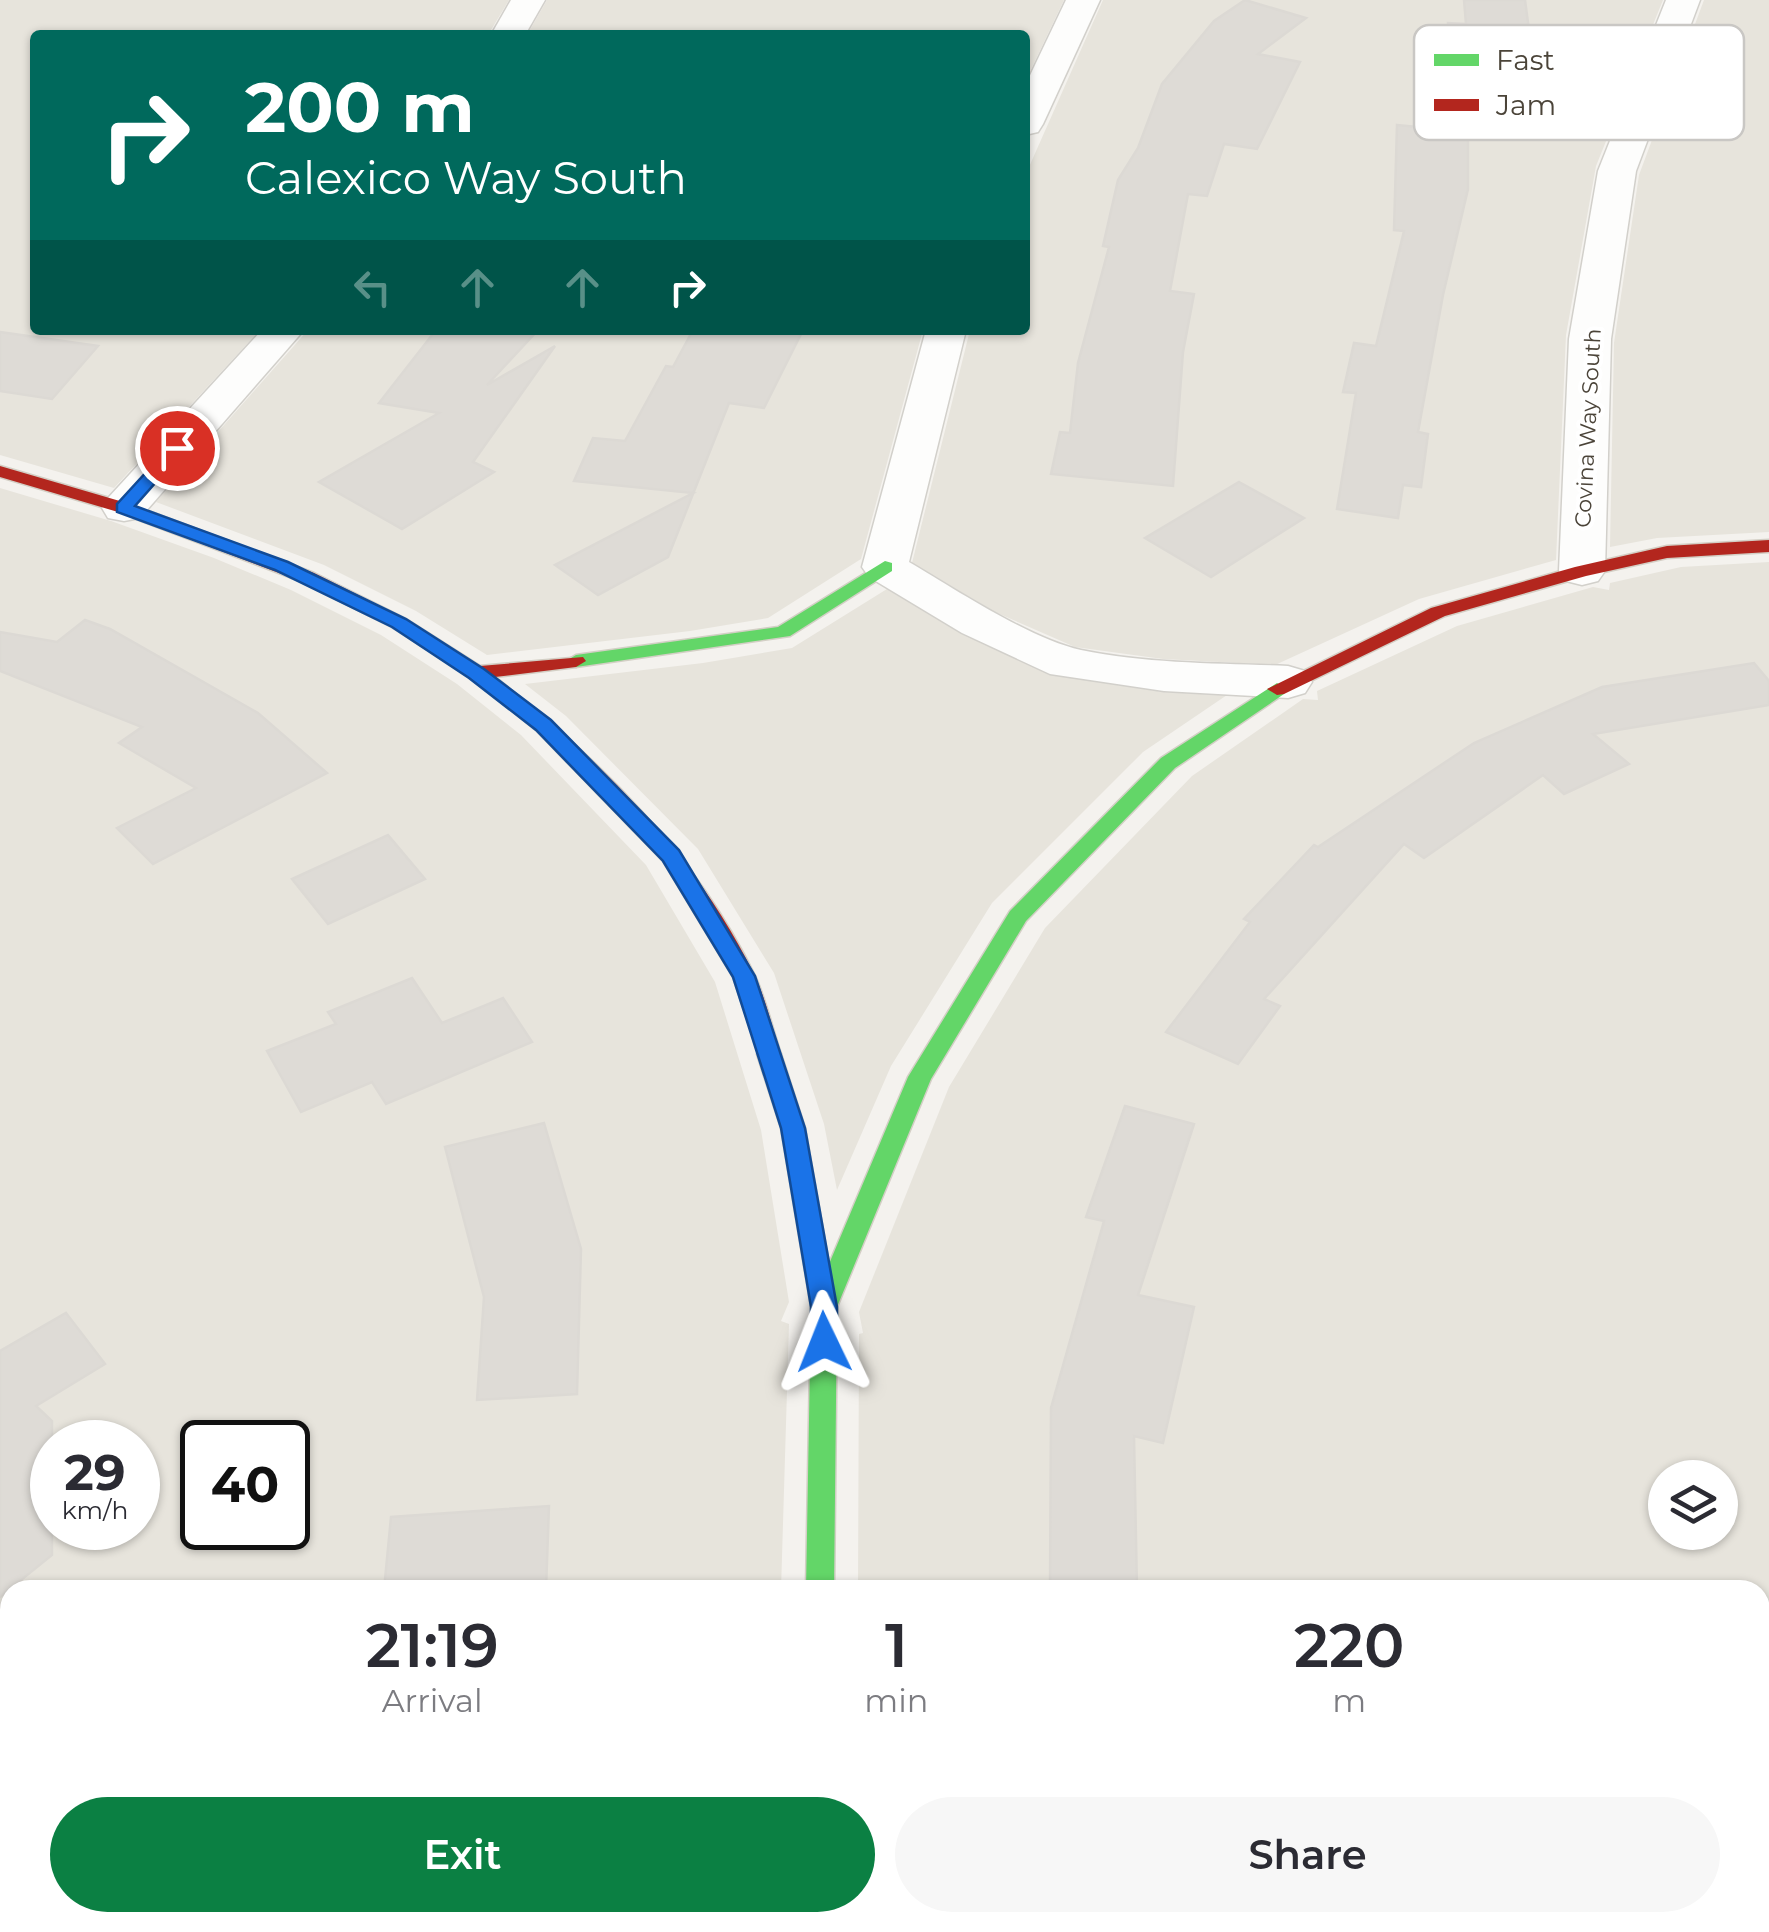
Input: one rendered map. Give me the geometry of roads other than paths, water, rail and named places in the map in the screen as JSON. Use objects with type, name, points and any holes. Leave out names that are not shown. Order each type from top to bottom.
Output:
[{"type":"street","points":[[511,30],[528,0]]},
{"type":"street","points":[[1030,113],[1083,0]]},
{"type":"street","name":"Covina Way South","points":[[1673,25],[1683,0]]},
{"type":"street","name":"Covina Way South","points":[[1582,571],[1590,339],[1617,171],[1629,140]]},
{"type":"street","points":[[124,508],[280,335]]},
{"type":"street","points":[[476,673],[697,647],[783,632],[885,568],[945,335]]},
{"type":"street","points":[[0,471],[124,508],[308,577],[399,623],[476,673],[544,725],[671,856],[744,976],[793,1128],[824,1307],[820,1580]]},
{"type":"street","points":[[824,1307],[920,1077],[1018,916],[1168,763],[1288,682],[1438,612],[1582,571],[1668,552],[1769,546]]},
{"type":"street","points":[[885,568],[979,623],[1067,662],[1164,676],[1288,682]]}]
